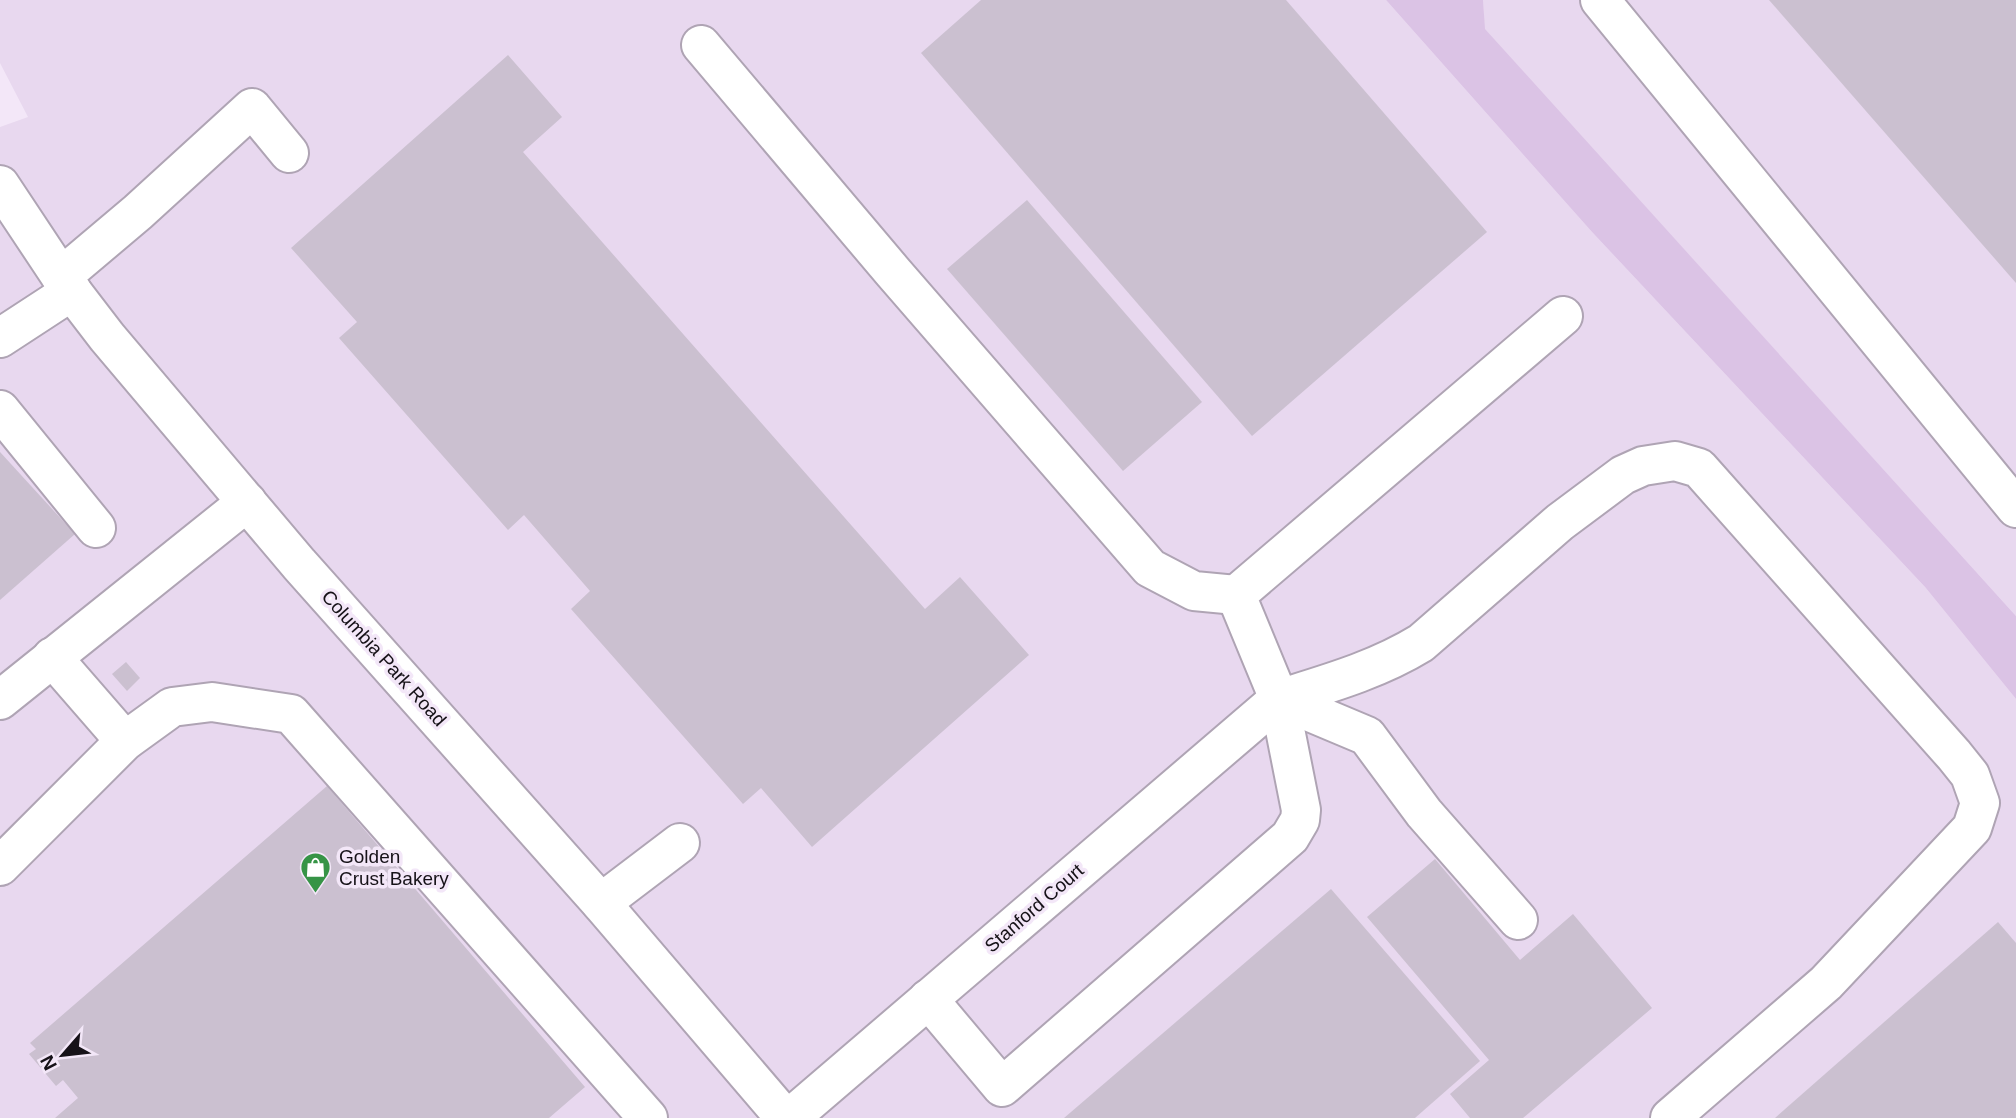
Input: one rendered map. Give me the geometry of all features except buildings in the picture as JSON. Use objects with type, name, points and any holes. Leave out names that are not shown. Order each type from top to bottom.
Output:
[{"type":"street","points":[[1600,0],[2016,508]]},
{"type":"street","points":[[701,45],[893,272],[1150,568],[1194,591],[1236,595],[1563,316]]},
{"type":"street","points":[[0,338],[66,284],[252,108],[289,153]]},
{"type":"street","name":"Columbia Park Road","points":[[0,185],[66,284],[107,337],[247,502],[787,1118]]},
{"type":"street","points":[[0,410],[96,528]]},
{"type":"street","points":[[1279,699],[1346,678],[1405,653],[1421,643],[1560,522],[1623,475],[1643,466],[1675,461],[1699,468],[1954,755],[1970,775],[1980,803],[1972,828],[1826,983],[1670,1118]]},
{"type":"street","points":[[0,700],[247,502]]},
{"type":"street","points":[[928,999],[1002,1087],[1296,829],[1301,810],[1279,699],[1236,595]]},
{"type":"street","points":[[52,657],[125,741]]},
{"type":"street","points":[[1279,699],[1367,736],[1424,813],[1518,920]]},
{"type":"street","name":"Stanford Court","points":[[787,1118],[1279,699]]},
{"type":"street","points":[[0,866],[125,741],[172,707],[212,702],[291,714],[648,1118]]},
{"type":"street","points":[[601,904],[680,843]]},
{"type":"shaded area","points":[[0,0],[1386,0],[1592,232],[1925,587],[2016,699],[2016,1118],[0,1118],[0,127],[28,117],[0,63]]},
{"type":"shaded area","points":[[1386,0],[1483,0],[1485,29],[2016,616],[2016,699],[1925,587],[1592,232]]},
{"type":"shaded area","points":[[1483,0],[2016,0],[2016,616],[1484,29]]},
{"type":"place","name":"Golden Crust Bakery","points":[[316,894]]}]
